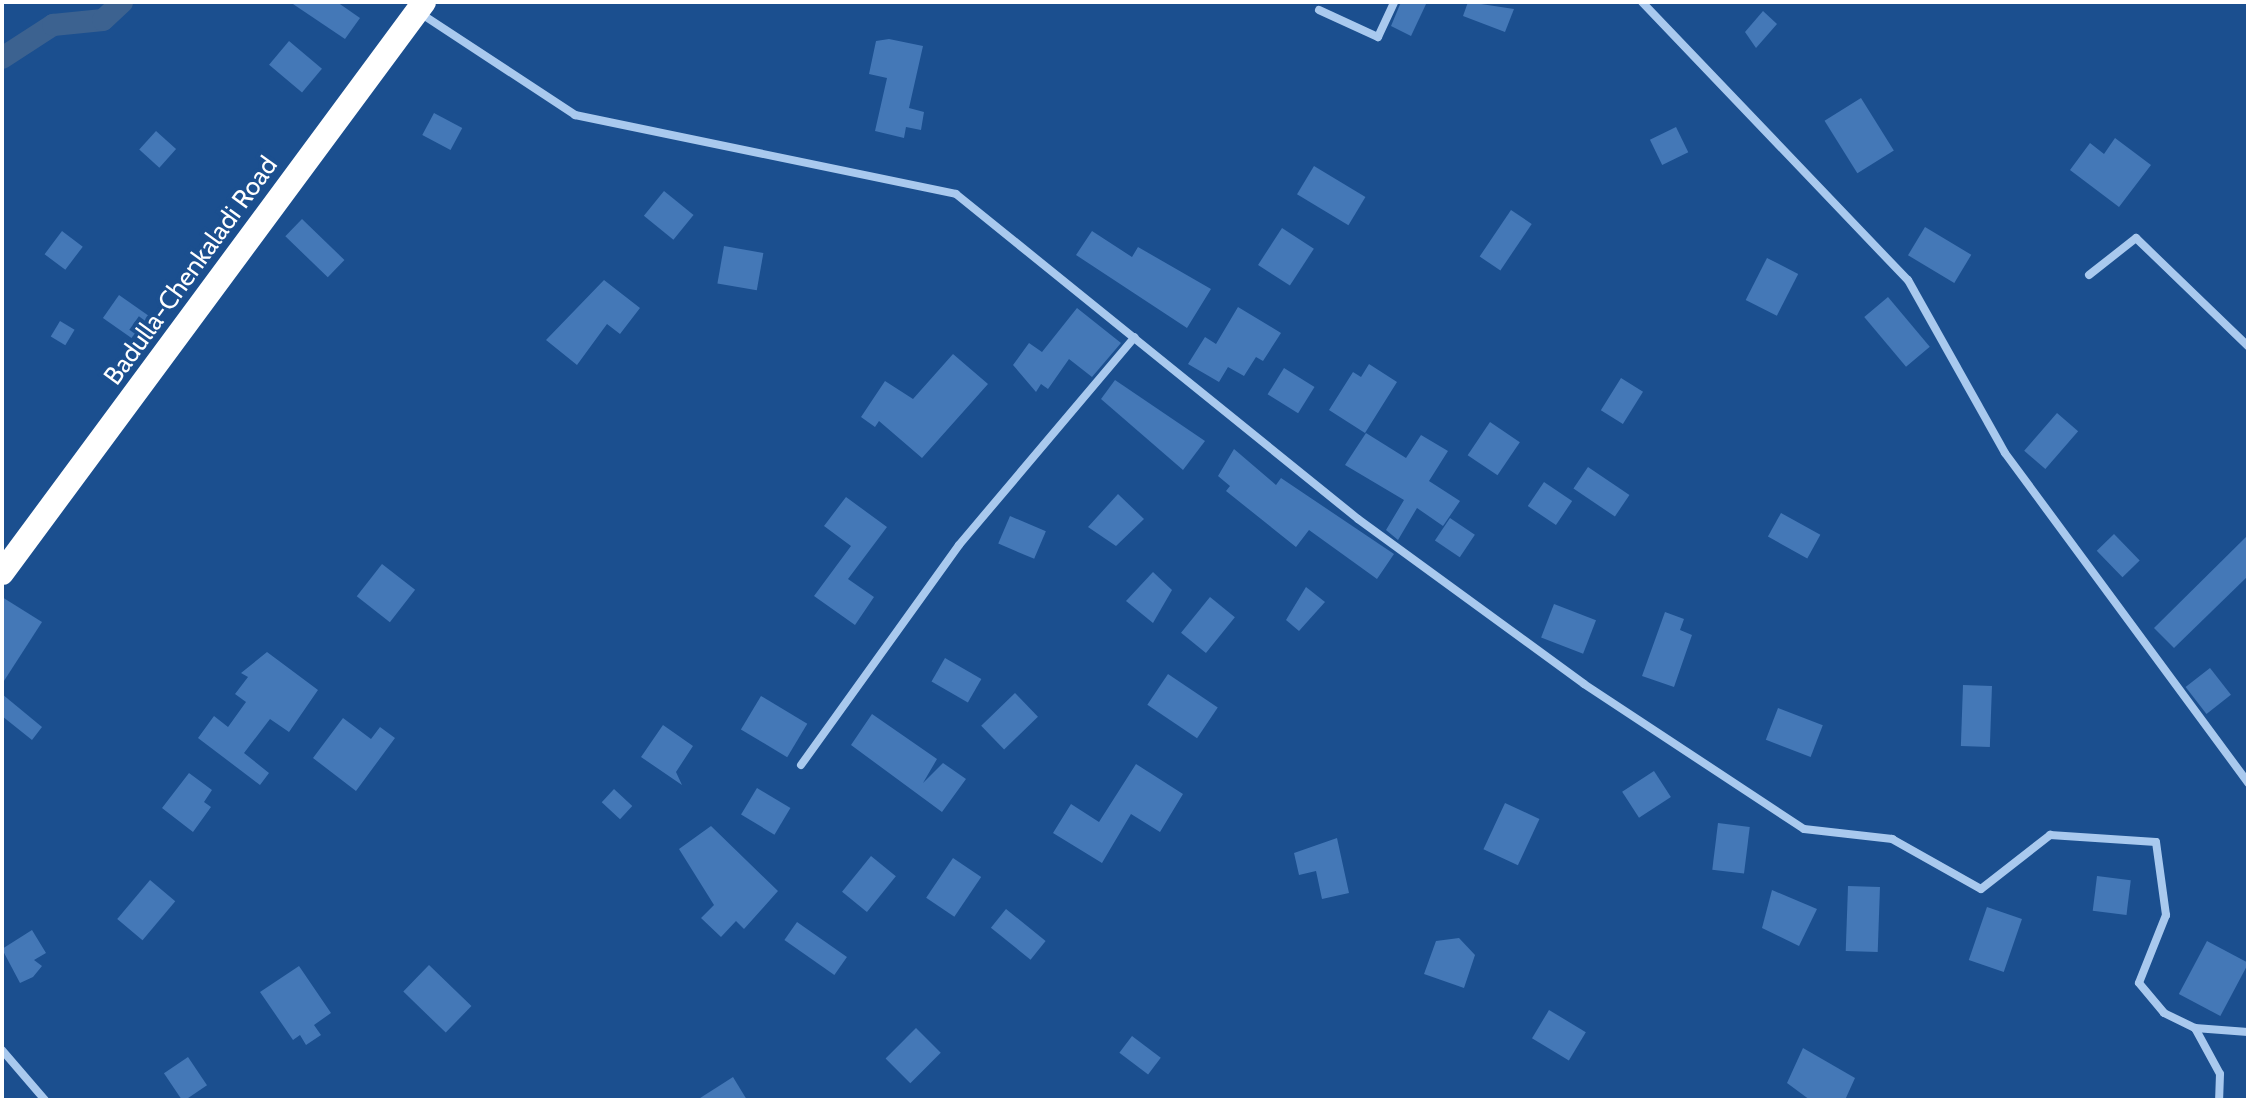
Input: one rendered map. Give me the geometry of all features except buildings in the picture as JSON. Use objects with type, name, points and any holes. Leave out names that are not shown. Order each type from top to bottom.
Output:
[{"type":"highway","name":"Badulla-Chenkaladi Road","points":[[2,573],[421,7]]},
{"type":"street","points":[[1319,10],[1378,37],[1394,2]]},
{"type":"street","points":[[1642,2],[1908,280],[2005,453],[2248,783]]},
{"type":"street","points":[[421,7],[575,115],[956,194],[1371,529],[1584,684],[1804,829],[1892,839],[1981,889],[2050,835],[2156,842],[2166,915],[2139,983],[2164,1013],[2195,1028],[2248,1032]]},
{"type":"street","points":[[2089,275],[2136,238],[2248,346]]},
{"type":"street","points":[[801,765],[959,545],[1135,337]]},
{"type":"street","points":[[2195,1028],[2220,1074],[2219,1100]]},
{"type":"street","points":[[2,1050],[45,1100]]},
{"type":"waterway","points":[[2,58],[53,25],[103,20],[122,2]]}]
